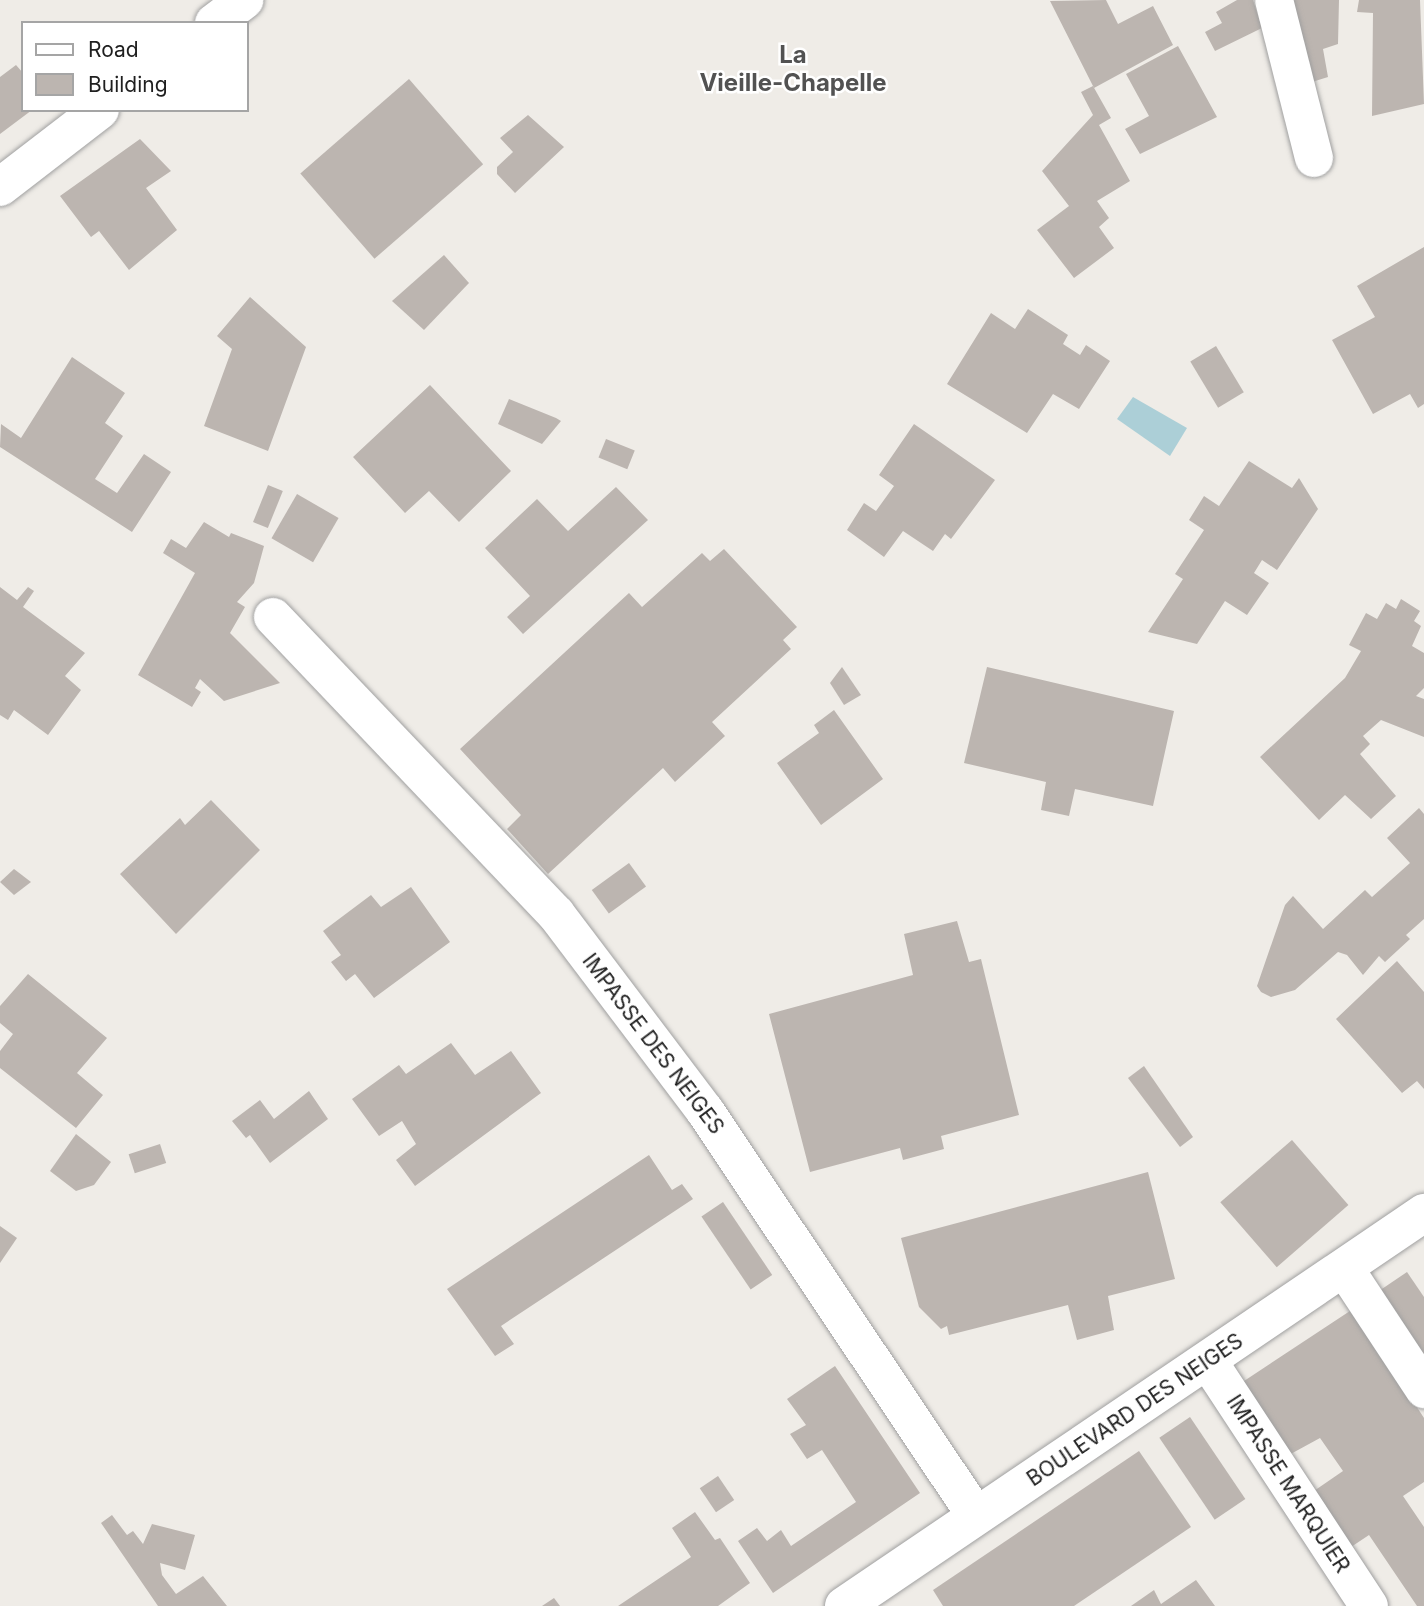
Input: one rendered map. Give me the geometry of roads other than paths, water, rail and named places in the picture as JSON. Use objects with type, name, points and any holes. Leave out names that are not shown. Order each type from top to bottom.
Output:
[{"type":"street","points":[[217,21],[244,0]]},
{"type":"street","points":[[1274,0],[1314,158]]},
{"type":"street","points":[[0,187],[97,112]]},
{"type":"street","name":"IMPASSE DES NEIGES","points":[[273,617],[556,914],[705,1111],[976,1516]]},
{"type":"street","name":"BOULEVARD DES NEIGES","points":[[844,1606],[1208,1362],[1424,1213]]},
{"type":"street","points":[[1345,1269],[1424,1389]]},
{"type":"street","name":"IMPASSE MARQUIER","points":[[1208,1362],[1369,1606]]},
{"type":"water","points":[[1133,397],[1187,428],[1170,456],[1117,419]]},
{"type":"district","name":"La Vieille-Chapelle","points":[[793,69]]}]
